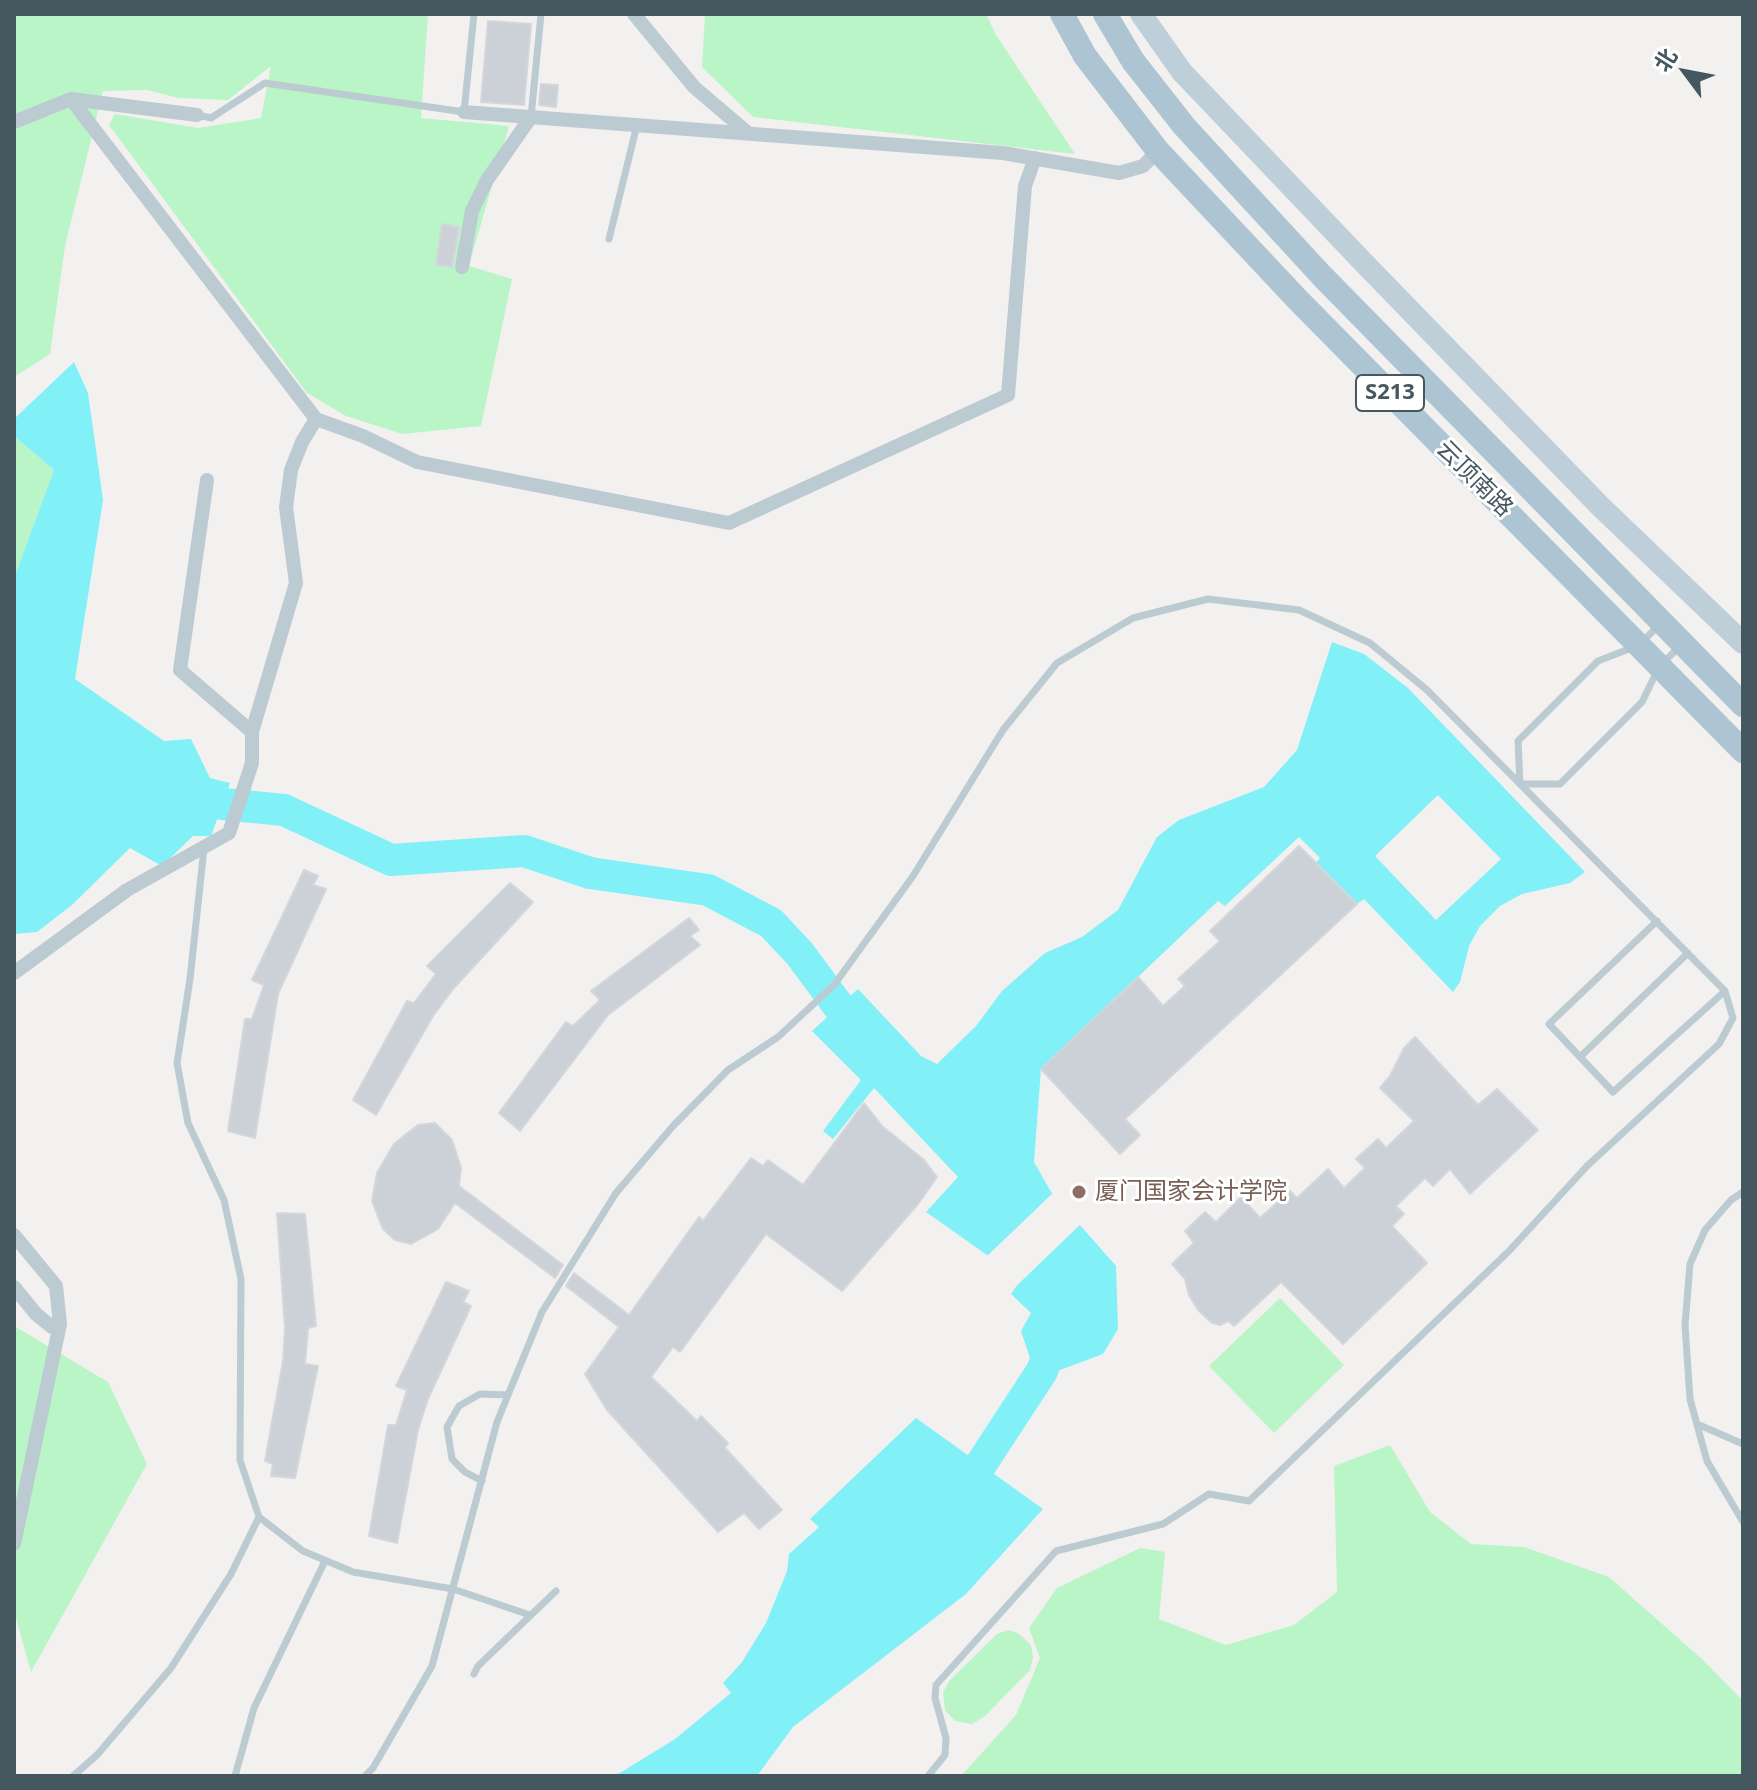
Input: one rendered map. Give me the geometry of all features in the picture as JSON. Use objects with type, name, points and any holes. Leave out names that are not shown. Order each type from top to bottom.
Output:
[{"type":"main road","name":"云顶南路","points":[[1062,14],[1085,56],[1158,151],[1298,300],[1743,751]]},
{"type":"main road","name":"云顶南路","points":[[1105,14],[1133,61],[1184,126],[1322,276],[1743,705]]},
{"type":"main road","points":[[1298,300],[1322,276]]},
{"type":"street","points":[[634,14],[694,87],[748,133]]},
{"type":"street","points":[[1141,14],[1182,72],[1364,263],[1601,507],[1743,643]]},
{"type":"street","points":[[71,99],[316,419],[363,436],[417,462],[729,523],[1008,395],[1025,186],[1035,158]]},
{"type":"street","points":[[14,122],[71,99],[197,115]]},
{"type":"street","points":[[464,112],[1003,153],[1119,173],[1143,166],[1158,151]]},
{"type":"street","points":[[462,267],[472,211],[487,180],[531,117]]},
{"type":"street","points":[[14,973],[127,890],[229,833],[252,763],[252,732],[296,583],[286,507],[291,470],[302,442],[316,419]]},
{"type":"street","points":[[207,480],[180,670],[252,732]]},
{"type":"street","points":[[14,1235],[56,1286],[60,1324],[14,1544]]},
{"type":"street","points":[[14,1287],[36,1314],[52,1327],[60,1324]]},
{"type":"lane","points":[[197,115],[211,118],[265,83],[464,112],[474,14]]},
{"type":"lane","points":[[531,117],[541,14]]},
{"type":"lane","points":[[609,239],[637,125]]},
{"type":"lane","points":[[365,1776],[373,1768],[432,1666],[497,1422],[542,1312],[616,1193],[673,1126],[728,1070],[778,1037],[834,985],[913,876],[1003,730],[1057,663],[1133,618],[1208,599],[1299,610],[1370,643],[1427,690],[1725,991],[1733,1018],[1719,1044],[1587,1166],[1509,1251],[1249,1501],[1209,1494],[1163,1524],[1056,1551],[936,1685],[935,1698],[946,1738],[945,1755],[928,1776]]},
{"type":"lane","points":[[1520,784],[1518,741],[1598,661],[1639,645],[1660,623]]},
{"type":"lane","points":[[1520,784],[1560,784],[1642,702],[1659,667],[1681,645]]},
{"type":"lane","points":[[204,848],[190,979],[177,1063],[188,1123],[224,1200],[241,1279],[240,1460],[259,1517],[303,1551],[353,1572],[453,1589],[530,1615]]},
{"type":"lane","points":[[1657,921],[1549,1024],[1613,1092],[1725,991]]},
{"type":"lane","points":[[1580,1057],[1688,953]]},
{"type":"lane","points":[[1743,1192],[1731,1200],[1705,1230],[1690,1264],[1685,1325],[1690,1399],[1707,1461],[1743,1522]]},
{"type":"lane","points":[[482,1481],[465,1472],[452,1459],[447,1427],[459,1406],[480,1394],[508,1395]]},
{"type":"lane","points":[[1697,1424],[1743,1444]]},
{"type":"lane","points":[[73,1776],[97,1755],[171,1668],[231,1574],[259,1517]]},
{"type":"lane","points":[[235,1776],[254,1708],[325,1561]]},
{"type":"lane","points":[[474,1674],[478,1666],[556,1591]]},
{"type":"green space","points":[[14,14],[428,14],[421,118],[509,126],[469,266],[512,279],[481,426],[402,434],[346,416],[307,393],[109,125],[115,114],[198,128],[261,118],[271,66],[228,100],[178,98],[147,90],[103,91],[65,246],[50,354],[14,377]]},
{"type":"green space","points":[[705,14],[986,14],[996,35],[1075,154],[753,117],[702,67]]},
{"type":"green space","points":[[14,436],[54,470],[14,578]]},
{"type":"green space","points":[[1280,1298],[1344,1365],[1274,1433],[1209,1366]]},
{"type":"green space","points":[[14,1326],[108,1382],[147,1464],[31,1672],[14,1611]]},
{"type":"green space","points":[[1390,1445],[1430,1512],[1471,1544],[1524,1547],[1609,1577],[1704,1661],[1743,1701],[1743,1776],[961,1776],[1016,1715],[1040,1658],[1029,1628],[1057,1588],[1140,1548],[1165,1552],[1159,1619],[1226,1645],[1294,1625],[1337,1592],[1334,1466]]},
{"type":"green space","points":[[1008,1630],[1018,1633],[1031,1645],[1033,1657],[1030,1670],[985,1716],[972,1724],[955,1721],[945,1710],[943,1692],[950,1680],[997,1634]]},
{"type":"water","points":[[74,362],[88,393],[103,500],[75,679],[164,741],[191,739],[210,778],[230,783],[211,836],[193,836],[162,866],[130,848],[72,905],[37,932],[14,934],[14,578],[54,470],[14,436],[14,419]]},
{"type":"water","points":[[1332,642],[1364,654],[1408,688],[1585,872],[1570,883],[1522,894],[1500,906],[1480,926],[1469,946],[1460,982],[1453,992],[1364,899],[1357,904],[1316,863],[1320,858],[1299,837],[1225,906],[1218,901],[1041,1069],[1034,1162],[1051,1192],[1116,1266],[1118,1329],[1103,1354],[1060,1370],[1032,1364],[1021,1331],[1031,1313],[1011,1294],[1021,1279],[926,1212],[958,1177],[874,1088],[833,1139],[823,1131],[861,1080],[812,1031],[858,989],[921,1056],[937,1064],[976,1026],[1002,991],[1045,953],[1082,937],[1118,910],[1157,837],[1179,820],[1264,787],[1297,750]],"holes":[[[1438,795],[1501,859],[1436,920],[1375,856]]]},
{"type":"water","points":[[916,1418],[1043,1509],[966,1594],[793,1727],[757,1776],[608,1776],[620,1773],[675,1739],[731,1693],[723,1683],[742,1662],[766,1623],[787,1571],[789,1554],[819,1527],[810,1519]]},
{"type":"pier","points":[[1055,1191],[1083,1222],[1007,1295],[1016,1280],[985,1258]]},
{"type":"building","points":[[488,21],[531,24],[524,105],[481,102]]},
{"type":"building","points":[[541,84],[558,85],[556,107],[539,105]]},
{"type":"building","points":[[442,224],[459,227],[452,267],[436,265]]},
{"type":"building","points":[[1299,846],[1357,904],[1125,1119],[1140,1135],[1120,1154],[1041,1069],[1138,977],[1163,1006],[1185,986],[1178,979],[1220,941],[1210,931]]},
{"type":"building","points":[[304,870],[318,876],[313,885],[326,889],[278,994],[255,1138],[228,1131],[245,1019],[252,1019],[264,985],[252,980]]},
{"type":"building","points":[[510,883],[533,902],[453,989],[433,1016],[376,1115],[353,1100],[407,1001],[414,1003],[436,974],[427,966]]},
{"type":"building","points":[[689,918],[699,930],[690,936],[700,945],[608,1015],[520,1131],[499,1113],[566,1022],[573,1026],[600,1000],[591,991]]},
{"type":"building","points":[[1415,1037],[1478,1105],[1497,1089],[1538,1130],[1470,1194],[1450,1169],[1433,1186],[1425,1178],[1396,1206],[1404,1214],[1392,1226],[1427,1263],[1343,1344],[1281,1282],[1234,1326],[1228,1321],[1220,1325],[1212,1323],[1198,1310],[1189,1295],[1185,1279],[1172,1264],[1194,1243],[1185,1231],[1205,1212],[1216,1222],[1241,1197],[1260,1218],[1290,1191],[1297,1198],[1328,1169],[1344,1188],[1365,1168],[1356,1159],[1378,1139],[1386,1148],[1414,1121],[1380,1088],[1390,1076],[1404,1048]]},
{"type":"building","points":[[864,1103],[882,1126],[924,1160],[937,1177],[918,1204],[842,1291],[766,1234],[680,1352],[673,1347],[651,1377],[697,1421],[701,1416],[728,1443],[725,1448],[782,1510],[759,1529],[744,1513],[718,1532],[607,1410],[585,1374],[619,1327],[566,1286],[574,1273],[629,1315],[699,1217],[703,1221],[751,1158],[763,1166],[768,1160],[803,1185]]},
{"type":"building","points":[[435,1123],[452,1140],[461,1168],[459,1186],[563,1265],[555,1278],[455,1203],[438,1229],[411,1244],[395,1240],[383,1229],[372,1201],[377,1173],[394,1144],[418,1125]]},
{"type":"building","points":[[277,1213],[305,1214],[316,1326],[308,1328],[305,1364],[318,1366],[295,1478],[271,1476],[273,1464],[265,1461],[283,1361],[285,1328]]},
{"type":"building","points":[[446,1282],[469,1291],[463,1302],[471,1306],[428,1399],[418,1430],[397,1543],[369,1536],[388,1425],[396,1425],[407,1390],[396,1386]]},
{"type":"waterway","points":[[223,804],[284,810],[391,860],[524,851],[590,873],[708,890],[771,923],[800,954],[865,1042]]},
{"type":"waterway","points":[[957,1501],[1042,1371],[1060,1325]]},
{"type":"place","name":"厦门国家会计学院","points":[[1079,1192]]}]
